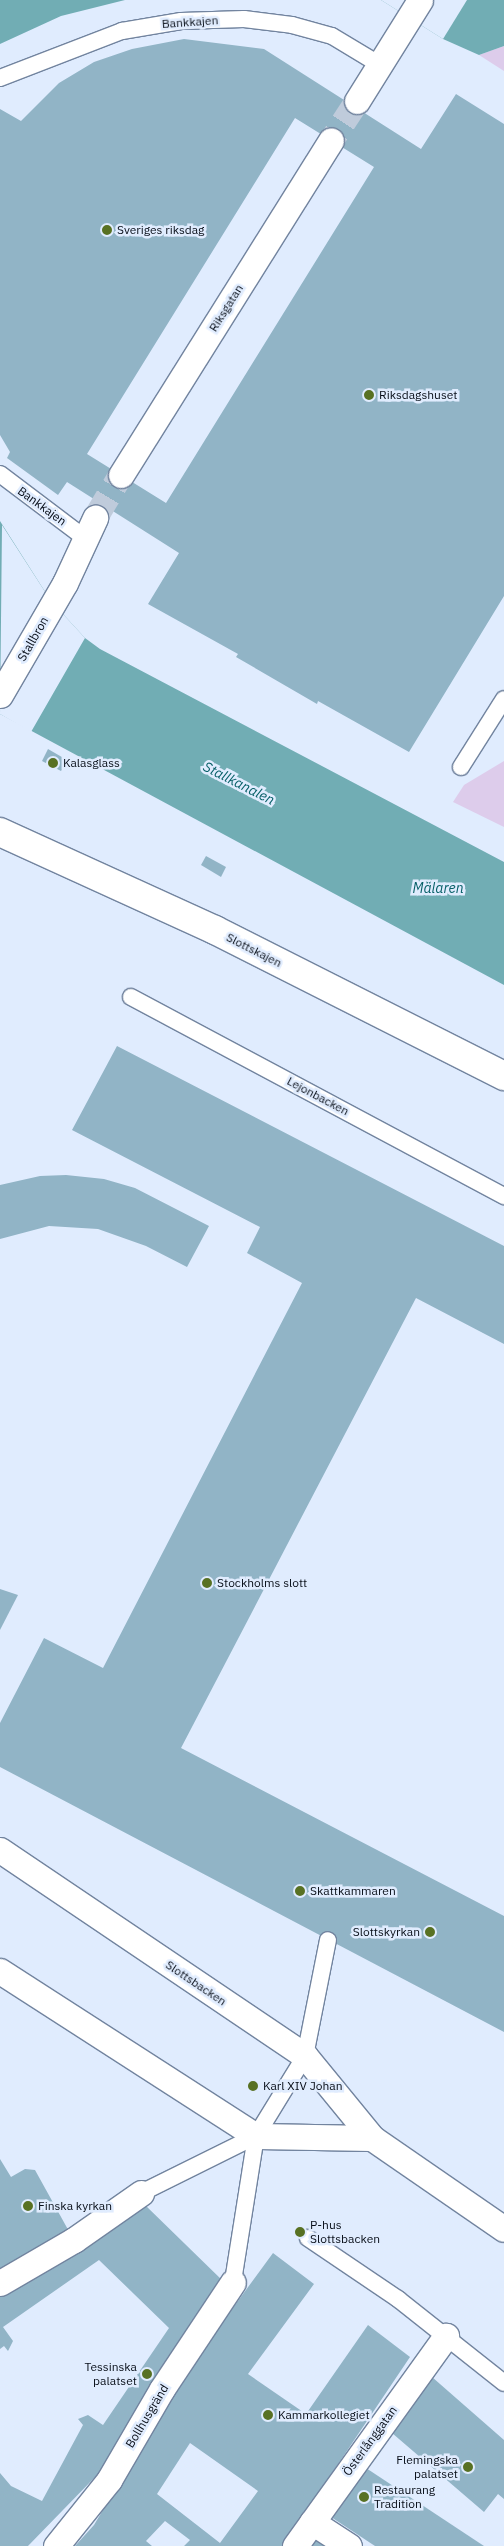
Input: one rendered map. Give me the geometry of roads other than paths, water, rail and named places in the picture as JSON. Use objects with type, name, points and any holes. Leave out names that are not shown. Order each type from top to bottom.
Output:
[{"type":"street","points":[[357,101],[415,9]]},
{"type":"street","name":"Riksgatan","points":[[122,473],[327,147]]},
{"type":"street","name":"Stallbron","points":[[0,694],[60,591],[90,528]]},
{"type":"street","name":"Slottskajen","points":[[0,832],[207,926],[504,1076]]},
{"type":"street","name":"Slottsbacken","points":[[0,1850],[305,2056],[372,2138],[504,2229]]},
{"type":"street","points":[[0,1971],[256,2136],[372,2138]]},
{"type":"street","points":[[0,2283],[74,2240],[140,2193]]},
{"type":"street","name":"Bollhusgränd","points":[[56,2546],[109,2480],[162,2389],[233,2282]]},
{"type":"street","name":"Österlånggatan","points":[[296,2546],[446,2336]]},
{"type":"street","points":[[312,2522],[349,2546]]},
{"type":"lane","name":"Bankkajen","points":[[0,78],[122,31],[182,21],[244,19],[292,25],[332,36],[380,65]]},
{"type":"lane","name":"Bankkajen","points":[[0,474],[90,528]]},
{"type":"lane","points":[[461,767],[504,700]]},
{"type":"lane","name":"Lejonbacken","points":[[131,997],[504,1196]]},
{"type":"lane","points":[[233,2282],[256,2136],[305,2056],[328,1940]]},
{"type":"lane","points":[[140,2193],[256,2136]]},
{"type":"lane","points":[[308,2238],[446,2336],[504,2383]]},
{"type":"water","points":[[0,0],[125,0],[61,16],[0,44]]},
{"type":"water","points":[[381,0],[504,0],[504,46],[479,55],[443,39]]},
{"type":"water","name":"Mälaren","points":[[0,521],[51,601],[85,638],[100,649],[504,862],[504,985],[0,714]]},
{"type":"tunnel","points":[[323,153],[357,101]]},
{"type":"tunnel","points":[[95,518],[123,471]]},
{"type":"place","name":"Sveriges riksdag","points":[[107,230]]},
{"type":"place","name":"Riksdagshuset","points":[[369,395]]},
{"type":"place","name":"Kalasglass","points":[[53,763]]},
{"type":"place","name":"Stockholms slott","points":[[207,1583]]},
{"type":"place","name":"Skattkammaren","points":[[300,1891]]},
{"type":"place","name":"Slottskyrkan","points":[[430,1932]]},
{"type":"place","name":"Karl XIV Johan","points":[[253,2086]]},
{"type":"place","name":"Finska kyrkan","points":[[28,2206]]},
{"type":"place","name":"P-hus Slottsbacken","points":[[300,2232]]},
{"type":"place","name":"Tessinska palatset","points":[[147,2374]]},
{"type":"place","name":"Kammarkollegiet","points":[[268,2415]]},
{"type":"place","name":"Flemingska palatset","points":[[468,2467]]},
{"type":"place","name":"Restaurang Tradition","points":[[364,2497]]},
{"type":"water label","name":"Stallkanalen","points":[[239,783]]}]
